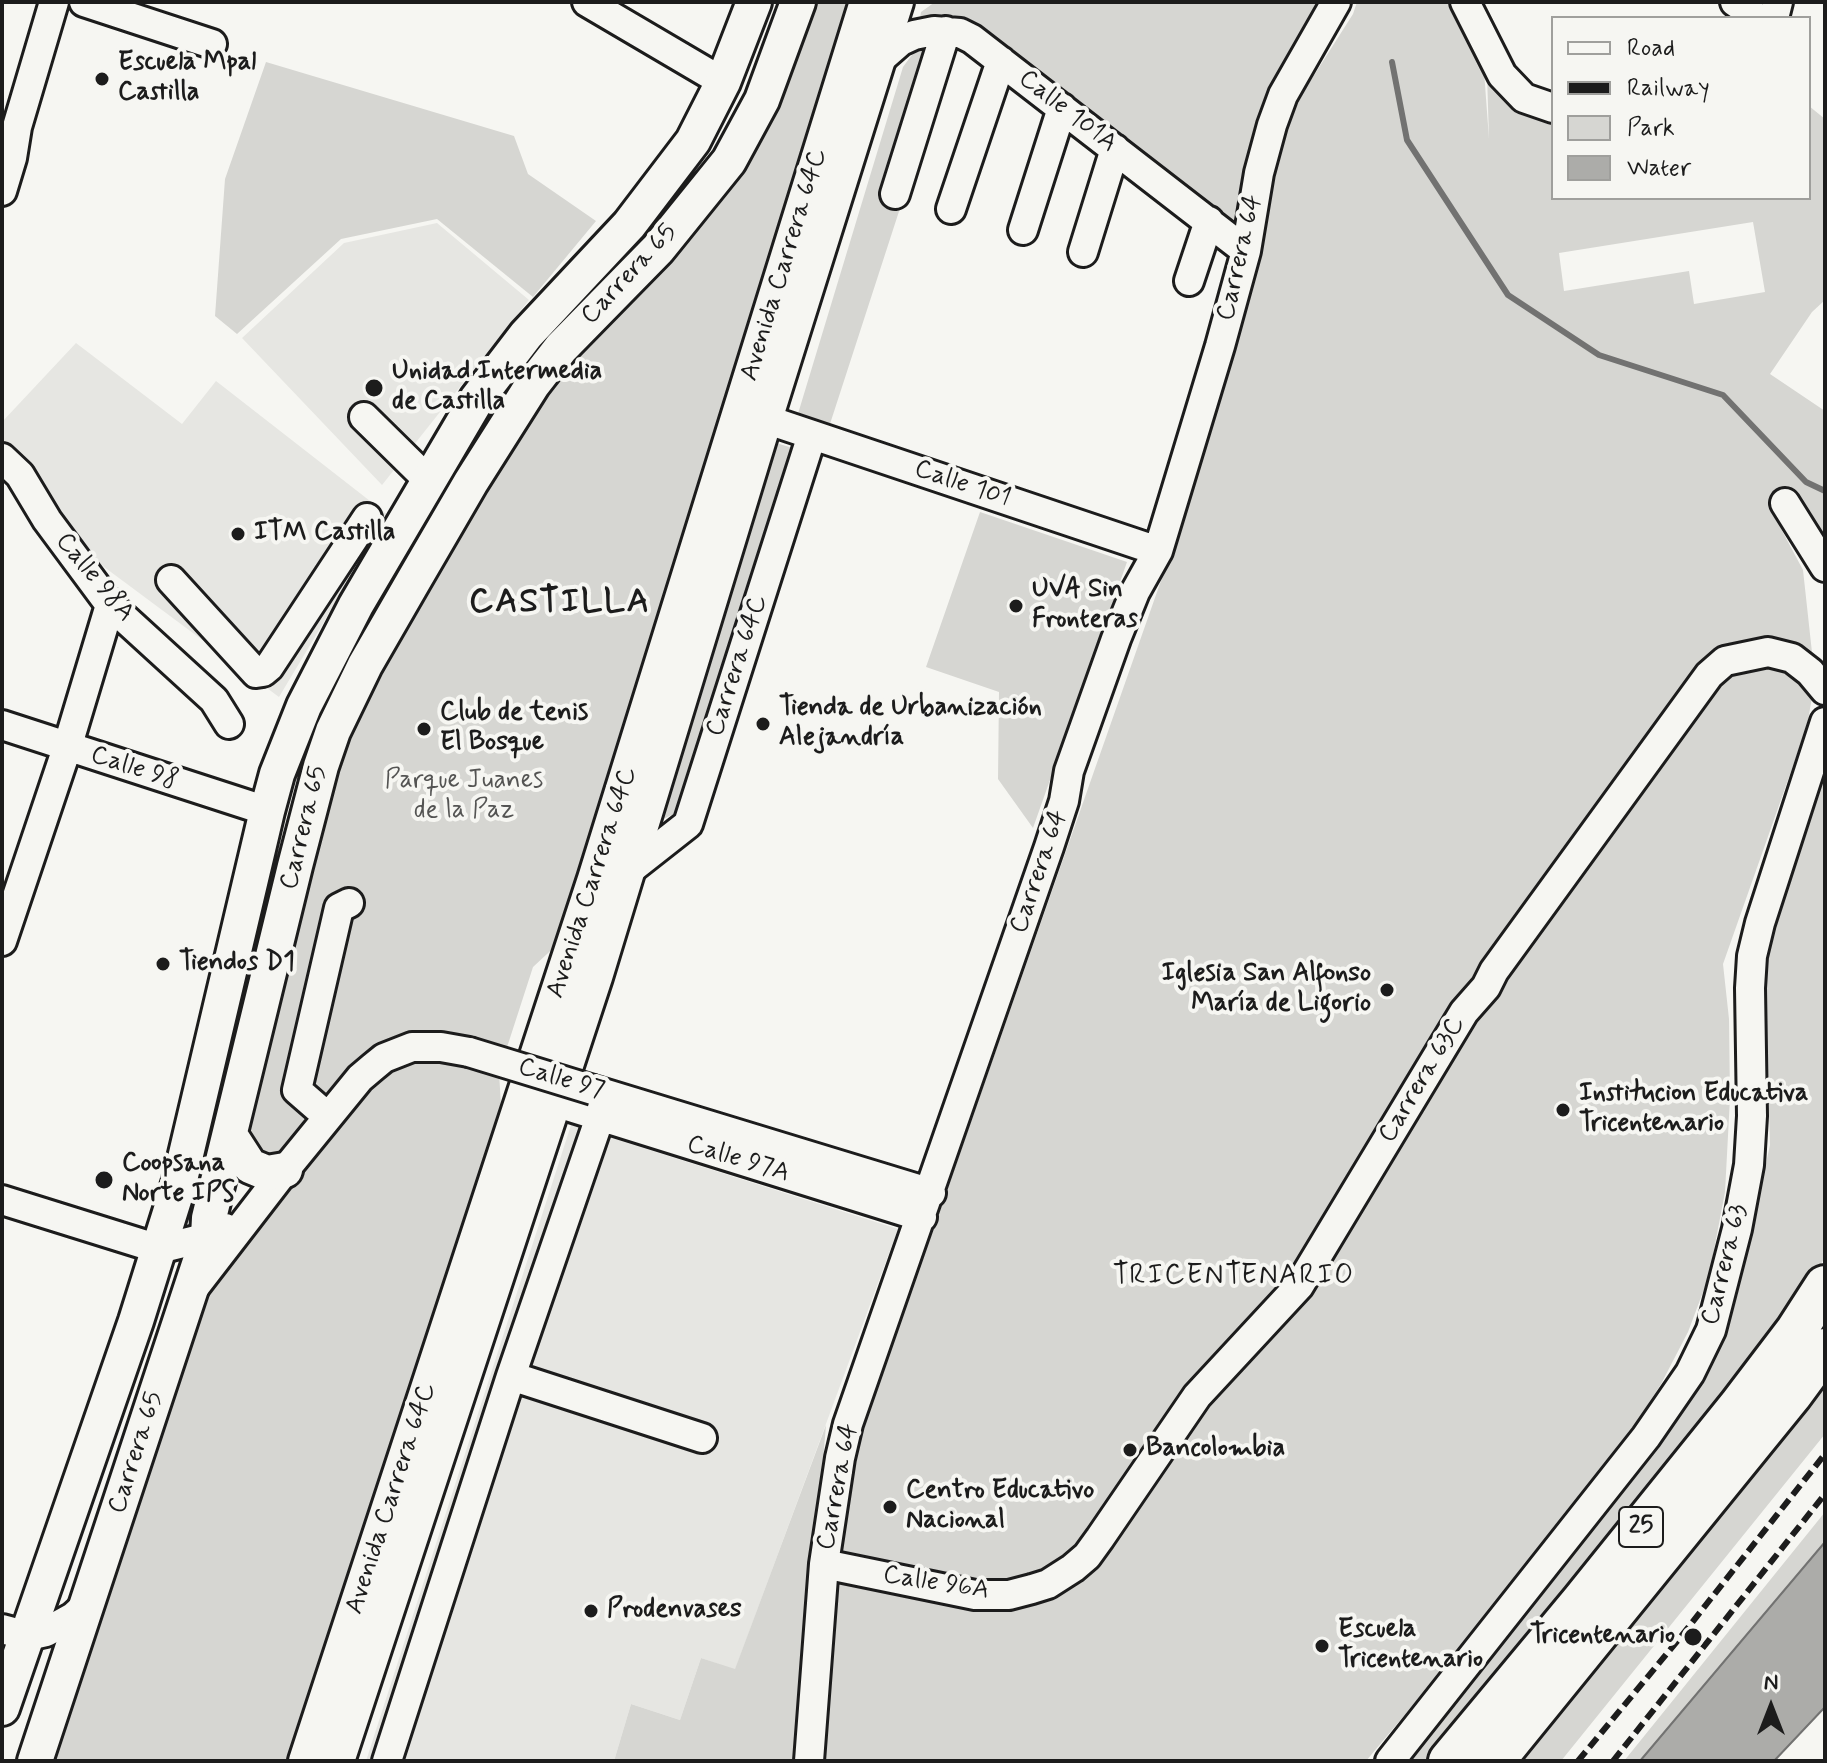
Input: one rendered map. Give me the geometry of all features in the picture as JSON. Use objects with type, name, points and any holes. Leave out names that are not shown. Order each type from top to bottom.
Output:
[{"type":"highway","name":"25","points":[[1449,1761],[1739,1406],[1796,1331],[1825,1286]]},
{"type":"highway","name":"25","points":[[1494,1761],[1792,1394],[1825,1349]]},
{"type":"main road","name":"Carrera 65","points":[[2,1708],[15,1632],[159,1249],[179,1184],[267,811],[277,774],[304,706],[356,605],[477,399],[500,366],[629,225],[674,169],[704,122],[723,82],[753,2]]},
{"type":"main road","name":"Carrera 65","points":[[35,1761],[208,1237],[209,1218],[321,766],[333,731],[365,665],[471,482],[533,384],[561,348],[658,249],[729,161],[762,100],[798,2]]},
{"type":"main road","name":"Avenida Carrera 64C","points":[[306,1761],[600,865],[867,2]]},
{"type":"main road","name":"Avenida Carrera 64C","points":[[337,1761],[554,1102],[896,2]]},
{"type":"main road","points":[[230,1135],[250,1166],[267,1173],[285,1170]]},
{"type":"main road","points":[[159,1249],[174,1290],[177,1331]]},
{"type":"street","points":[[2,191],[7,155],[54,2]]},
{"type":"street","points":[[84,2],[212,44]]},
{"type":"street","points":[[587,2],[723,82]]},
{"type":"street","name":"Carrera 64","points":[[809,1761],[824,1564],[848,1424],[1044,862],[1064,801],[1069,771],[1135,592],[1158,551],[1246,251],[1259,173],[1272,125],[1283,95],[1336,2]]},
{"type":"street","points":[[1465,2],[1502,75],[1524,98],[1551,107]]},
{"type":"street","points":[[1735,2],[1755,16]]},
{"type":"street","points":[[877,62],[901,41],[914,35],[946,31],[895,194]]},
{"type":"street","name":"Calle 101A","points":[[946,31],[972,39],[1246,251]]},
{"type":"street","points":[[951,209],[1001,61]]},
{"type":"street","points":[[1023,230],[1062,108]]},
{"type":"street","points":[[1083,252],[1115,149]]},
{"type":"street","points":[[1189,281],[1209,221]]},
{"type":"street","points":[[364,417],[428,480]]},
{"type":"street","name":"Calle 101","points":[[765,419],[1158,551]]},
{"type":"street","name":"Carrera 64C","points":[[627,872],[688,824],[812,435]]},
{"type":"street","name":"Calle 98A","points":[[2,458],[20,475],[47,520],[110,605],[214,700],[229,724]]},
{"type":"street","points":[[1785,503],[1825,567]]},
{"type":"street","points":[[171,580],[256,673],[269,667],[367,518]]},
{"type":"street","points":[[323,586],[356,605]]},
{"type":"street","points":[[2,941],[67,748],[110,605]]},
{"type":"street","name":"Carrera 63C","points":[[1048,1584],[1087,1556],[1197,1396],[1299,1286],[1464,1012],[1486,987],[1709,675],[1725,661],[1768,652],[1792,658],[1810,672],[1825,690]]},
{"type":"street","name":"Carrera 63","points":[[1390,1761],[1646,1437],[1690,1373],[1711,1330],[1737,1229],[1749,1165],[1752,956],[1825,722]]},
{"type":"street","name":"Calle 98","points":[[2,725],[267,811]]},
{"type":"street","points":[[328,1117],[297,1090],[339,908],[349,903]]},
{"type":"street","name":"Calle 97","points":[[189,1294],[360,1078],[384,1058],[427,1046],[469,1052],[596,1103],[926,1205]]},
{"type":"street","points":[[387,1761],[596,1103],[554,1102]]},
{"type":"street","points":[[2,1200],[159,1249]]},
{"type":"street","name":"Calle 97","points":[[159,1249],[208,1237],[253,1211]]},
{"type":"street","points":[[511,1376],[702,1438]]},
{"type":"street","name":"Calle 96A","points":[[824,1564],[975,1595],[1009,1595],[1048,1584]]},
{"type":"street","points":[[15,1632],[61,1625],[84,1607],[90,1594]]},
{"type":"shaded area","name":"Unidad Intermedia de Castilla","points":[[437,223],[529,300],[382,485],[242,338],[344,243]]},
{"type":"shaded area","name":"ITM Castilla","points":[[76,343],[182,424],[216,381],[388,515],[279,697],[84,552],[2,460],[2,422]]},
{"type":"shaded area","points":[[571,1125],[898,1229],[735,1670],[701,1658],[680,1720],[631,1704],[614,1761],[366,1761]]},
{"type":"green space","name":"Parque Juanes de la Paz","points":[[813,2],[854,2],[561,941],[533,967],[499,1072],[502,1122],[289,1761],[51,1761],[206,1291],[287,1181],[242,1147],[340,741],[440,564],[567,365],[669,254]]},
{"type":"green space","points":[[935,2],[1319,2],[1257,125],[1232,227],[1094,113],[970,26],[919,25],[921,12]]},
{"type":"green space","points":[[1357,2],[1451,2],[1484,71],[1489,139],[1487,74],[1513,106],[1551,125],[1551,200],[1811,200],[1811,108],[1825,119],[1825,300],[1812,312],[1770,374],[1825,411],[1825,539],[1810,511],[1779,525],[1803,570],[1815,680],[1807,726],[1723,964],[1729,1019],[1730,1098],[1725,1192],[1709,1276],[1688,1332],[1661,1384],[1631,1431],[1501,1600],[1366,1761],[824,1761],[837,1578],[850,1466],[1170,555],[1252,277],[1285,130],[1304,91],[1353,14]],"holes":[[[1753,222],[1765,292],[1694,304],[1689,271],[1564,291],[1559,253]]]},
{"type":"green space","points":[[932,40],[903,199],[829,427],[797,417],[903,67],[917,48]]},
{"type":"green space","points":[[266,62],[514,136],[528,174],[596,221],[533,297],[437,219],[341,239],[237,334],[215,316],[225,179]]},
{"type":"green space","points":[[776,443],[796,449],[682,810],[657,822]]},
{"type":"green space","points":[[980,512],[1127,562],[1033,828],[998,779],[999,692],[926,667]]},
{"type":"green space","points":[[1825,762],[1825,1257],[1781,1333],[1435,1761],[1400,1761],[1632,1479],[1696,1388],[1737,1296],[1770,1145],[1765,972],[1771,925]]},
{"type":"green space","points":[[1825,1365],[1825,1434],[1561,1761],[1510,1761]]},
{"type":"green space","points":[[826,1425],[798,1761],[614,1761],[631,1704],[680,1720],[701,1658],[735,1669]]},
{"type":"green space","points":[[1825,1512],[1825,1542],[1640,1761],[1624,1761]]},
{"type":"water","points":[[1825,1542],[1825,1707],[1774,1761],[1640,1761]]},
{"type":"waterway","points":[[1392,62],[1407,140],[1508,295],[1599,355],[1723,395],[1806,482],[1825,491]]},
{"type":"railway","points":[[1578,1761],[1825,1454]]},
{"type":"railway","points":[[1613,1761],[1825,1494]]},
{"type":"place","name":"Escuela Mpal Castilla","points":[[102,79]]},
{"type":"place","name":"Unidad Intermedia de Castilla","points":[[374,388]]},
{"type":"place","name":"ITM Castilla","points":[[238,534]]},
{"type":"place","name":"UVA Sin Fronteras","points":[[1016,606]]},
{"type":"place","name":"Tienda de Urbanización Alejandría","points":[[763,724]]},
{"type":"place","name":"Club de tenis El Bosque","points":[[424,729]]},
{"type":"place","name":"Tiendos D1","points":[[163,964]]},
{"type":"place","name":"Iglesia San Alfonso María de Ligorio","points":[[1387,990]]},
{"type":"place","name":"Institucion Educativa Tricentenario","points":[[1563,1110]]},
{"type":"place","name":"Coopsana Norte IPS","points":[[104,1180]]},
{"type":"place","name":"Bancolombia","points":[[1130,1450]]},
{"type":"place","name":"Centro Educativo Nacional","points":[[890,1507]]},
{"type":"place","name":"Prodenvases","points":[[591,1611]]},
{"type":"place","name":"Tricentenario","points":[[1693,1637]]},
{"type":"place","name":"Escuela Tricentenario","points":[[1322,1646]]},
{"type":"district","name":"CASTILLA","points":[[560,604]]},
{"type":"district","name":"TRICENTENARIO","points":[[1234,1277]]}]
